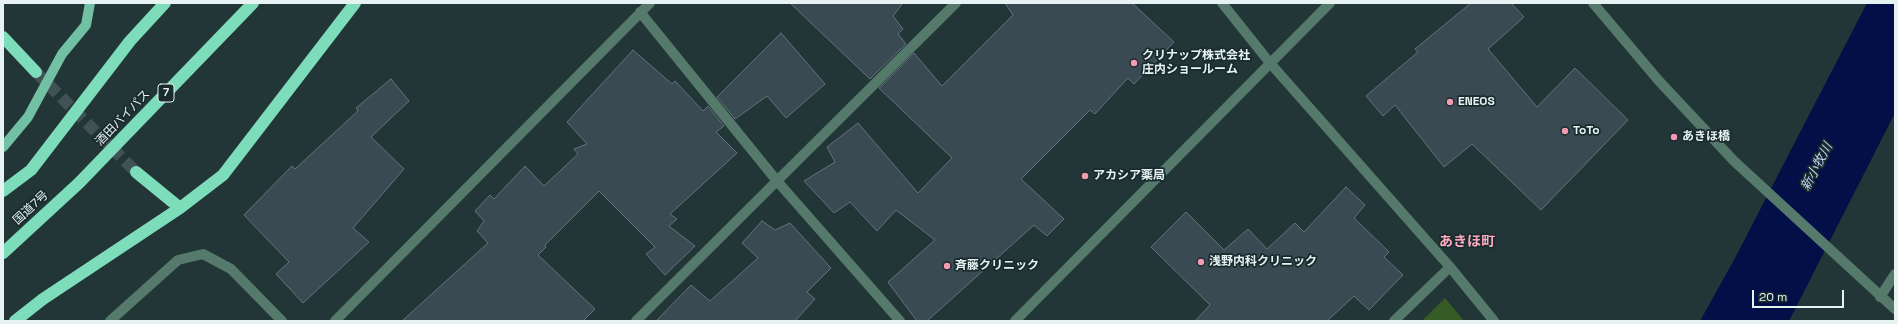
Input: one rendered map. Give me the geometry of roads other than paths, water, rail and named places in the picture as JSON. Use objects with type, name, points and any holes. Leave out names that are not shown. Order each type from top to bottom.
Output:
[{"type":"highway","points":[[3,191],[31,170],[130,41],[165,3]]},
{"type":"highway","name":"酒田バイパス","points":[[79,183],[254,3]]},
{"type":"highway","points":[[15,321],[42,300],[180,208],[223,175],[355,3]]},
{"type":"highway","points":[[3,37],[36,72]]},
{"type":"highway","points":[[136,172],[180,208]]},
{"type":"highway","name":"国道7号","points":[[3,253],[79,183]]},
{"type":"main road","points":[[3,147],[28,117],[62,54],[86,25],[90,3]]},
{"type":"street","points":[[335,321],[650,3]]},
{"type":"street","points":[[636,321],[956,3]]},
{"type":"street","points":[[1222,3],[1270,63],[1450,267],[1494,321]]},
{"type":"street","points":[[1015,321],[1330,3]]},
{"type":"street","points":[[1593,3],[1659,81],[1734,161],[1880,297],[1895,309]]},
{"type":"street","points":[[640,12],[777,181],[900,321]]},
{"type":"street","points":[[110,321],[178,260],[203,254],[231,269],[282,321]]},
{"type":"street","points":[[1394,321],[1450,267]]},
{"type":"street","points":[[1880,297],[1895,274]]},
{"type":"water","name":"新小牧川","points":[[1867,3],[1895,3],[1895,113],[1789,321],[1700,321],[1735,258]]},
{"type":"tunnel","points":[[36,72],[136,172]]},
{"type":"place","name":"クリナップ株式会社 庄内ショールーム","points":[[1134,63]]},
{"type":"place","name":"ENEOS","points":[[1450,102]]},
{"type":"place","name":"ToTo","points":[[1565,131]]},
{"type":"place","name":"あきほ橋","points":[[1674,137]]},
{"type":"place","name":"アカシア薬局","points":[[1085,176]]},
{"type":"place","name":"浅野内科クリニック","points":[[1201,262]]},
{"type":"place","name":"斉藤クリニック","points":[[947,266]]},
{"type":"district","name":"あきほ町","points":[[1467,242]]}]
